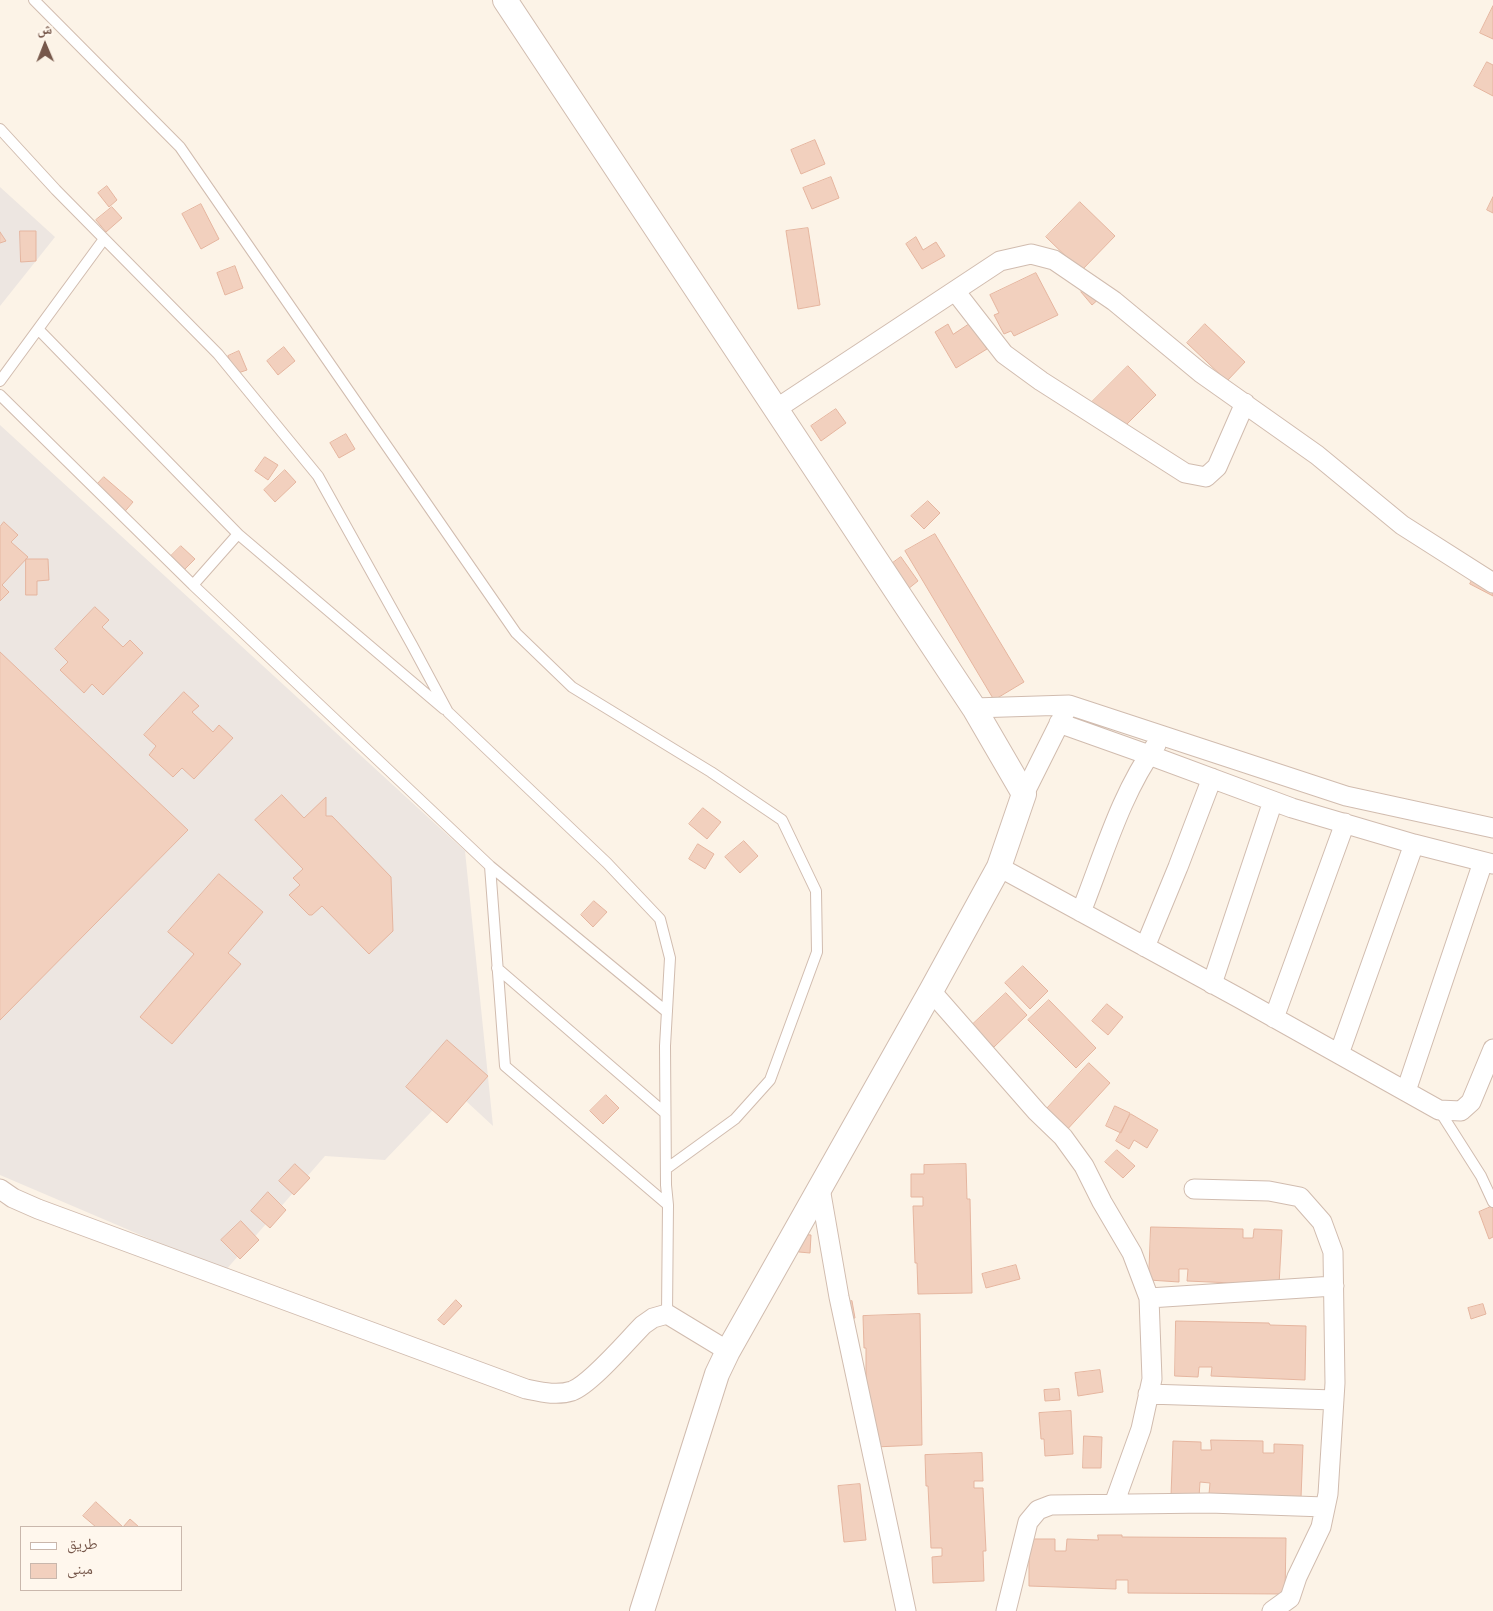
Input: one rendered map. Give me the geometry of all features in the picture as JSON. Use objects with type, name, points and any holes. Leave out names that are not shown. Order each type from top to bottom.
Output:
[{"type":"street","points":[[506,0],[974,708],[1024,794]]},
{"type":"street","points":[[776,409],[1000,261],[1030,254],[1054,260],[1114,301],[1201,373],[1317,455],[1402,525],[1493,583]]},
{"type":"street","points":[[954,291],[1004,354],[1041,381],[1185,473],[1206,478],[1217,467],[1245,403]]},
{"type":"street","points":[[974,708],[1068,705],[1346,796],[1493,828]]},
{"type":"street","points":[[642,1611],[718,1374],[728,1350],[999,867],[1024,794],[1068,705]]},
{"type":"street","points":[[1059,723],[1273,801],[1414,844],[1488,863],[1406,1091]]},
{"type":"street","points":[[1081,912],[1119,814],[1143,763],[1163,736]]},
{"type":"street","points":[[1145,947],[1212,778]]},
{"type":"street","points":[[1212,984],[1273,801]]},
{"type":"street","points":[[1274,1018],[1344,823]]},
{"type":"street","points":[[1339,1054],[1414,844]]},
{"type":"street","points":[[999,867],[1439,1110],[1461,1111],[1471,1102],[1493,1049]]},
{"type":"street","points":[[931,991],[1037,1112],[1063,1137],[1084,1166],[1102,1202],[1132,1253],[1149,1298],[1152,1379],[1141,1429],[1114,1504]]},
{"type":"street","points":[[820,1188],[839,1297],[906,1611]]},
{"type":"street","points":[[0,1189],[13,1198],[38,1209],[526,1389],[548,1394],[572,1391],[590,1380],[643,1325],[653,1318],[667,1314],[728,1350]]},
{"type":"street","points":[[1194,1189],[1269,1191],[1300,1197],[1322,1222],[1333,1252],[1334,1400],[1328,1494],[1321,1527],[1297,1577],[1290,1598],[1272,1611]]},
{"type":"street","points":[[1149,1298],[1334,1286]]},
{"type":"street","points":[[1148,1394],[1334,1400]]},
{"type":"street","points":[[1006,1611],[1028,1522],[1038,1510],[1051,1505],[1209,1503],[1325,1507]]},
{"type":"lane","points":[[34,0],[180,147],[516,633],[572,687],[711,772],[782,820],[816,891],[817,952],[770,1080],[735,1119],[666,1169]]},
{"type":"lane","points":[[0,129],[56,190],[218,354],[318,476],[408,636],[448,712]]},
{"type":"lane","points":[[0,381],[104,239]]},
{"type":"lane","points":[[38,329],[238,534],[448,712],[607,863],[660,919],[670,958],[665,1046],[668,1205],[667,1314]]},
{"type":"lane","points":[[0,395],[193,585],[490,866],[667,1012]]},
{"type":"lane","points":[[193,585],[238,534]]},
{"type":"lane","points":[[490,866],[505,1066],[668,1205]]},
{"type":"lane","points":[[497,968],[666,1113]]},
{"type":"lane","points":[[1439,1110],[1481,1176],[1493,1202]]},
{"type":"shaded area","points":[[0,187],[55,237],[0,306]]},
{"type":"shaded area","points":[[0,425],[465,851],[493,1126],[453,1089],[385,1160],[325,1156],[225,1271],[0,1175]]},
{"type":"building","points":[[1493,6],[1493,39],[1480,33]]},
{"type":"building","points":[[1487,62],[1493,65],[1493,96],[1474,86]]},
{"type":"building","points":[[815,140],[825,164],[801,174],[791,150]]},
{"type":"building","points":[[831,177],[839,198],[812,209],[803,188]]},
{"type":"building","points":[[107,186],[117,200],[109,207],[98,193]]},
{"type":"building","points":[[1493,197],[1493,213],[1487,210]]},
{"type":"building","points":[[1080,202],[1115,236],[1081,271],[1046,237]]},
{"type":"building","points":[[201,204],[219,239],[201,249],[182,214]]},
{"type":"building","points":[[112,207],[122,218],[106,232],[96,220]]},
{"type":"building","points":[[808,228],[820,305],[798,309],[786,231]]},
{"type":"building","points":[[20,231],[36,231],[36,261],[21,262]]},
{"type":"building","points":[[0,232],[6,241],[0,243]]},
{"type":"building","points":[[916,237],[923,250],[936,242],[945,256],[922,269],[906,244]]},
{"type":"building","points":[[235,266],[243,288],[225,295],[217,273]]},
{"type":"building","points":[[1036,273],[1058,315],[1014,336],[1011,331],[1004,334],[994,315],[999,313],[990,295]]},
{"type":"building","points":[[1090,284],[1101,297],[1092,305],[1081,292]]},
{"type":"building","points":[[971,323],[987,349],[956,368],[935,332],[948,324],[953,334]]},
{"type":"building","points":[[1205,324],[1245,362],[1227,381],[1187,343]]},
{"type":"building","points":[[284,347],[295,361],[278,375],[267,361]]},
{"type":"building","points":[[239,351],[247,370],[235,374],[228,356]]},
{"type":"building","points":[[1128,366],[1156,395],[1120,431],[1092,402]]},
{"type":"building","points":[[836,409],[846,423],[821,441],[811,426]]},
{"type":"building","points":[[346,434],[355,449],[339,458],[330,443]]},
{"type":"building","points":[[265,457],[278,465],[268,480],[255,471]]},
{"type":"building","points":[[285,470],[296,482],[275,502],[264,490]]},
{"type":"building","points":[[104,477],[133,502],[121,516],[92,490]]},
{"type":"building","points":[[928,501],[940,513],[924,529],[911,516]]},
{"type":"building","points":[[4,522],[18,535],[11,542],[28,557],[2,585],[9,592],[0,601],[0,527]]},
{"type":"building","points":[[935,534],[1024,682],[994,700],[905,551]]},
{"type":"building","points":[[181,546],[195,559],[181,573],[167,560]]},
{"type":"building","points":[[901,557],[918,581],[908,589],[890,565]]},
{"type":"building","points":[[26,559],[48,559],[49,580],[37,581],[37,595],[26,595]]},
{"type":"building","points":[[1479,567],[1493,574],[1493,596],[1470,584]]},
{"type":"building","points":[[95,607],[109,620],[102,627],[123,647],[130,640],[143,653],[103,695],[92,684],[84,693],[60,670],[68,662],[55,649]]},
{"type":"building","points":[[0,652],[188,830],[0,1020]]},
{"type":"building","points":[[184,692],[199,706],[192,712],[213,732],[219,725],[233,738],[194,779],[182,768],[173,777],[149,755],[156,746],[144,735]]},
{"type":"building","points":[[282,795],[304,818],[326,797],[326,816],[332,816],[391,877],[393,931],[369,954],[322,906],[312,915],[309,915],[289,895],[300,885],[293,878],[303,869],[255,820]]},
{"type":"building","points":[[703,808],[721,822],[707,839],[689,824]]},
{"type":"building","points":[[744,841],[758,856],[740,873],[725,857]]},
{"type":"building","points":[[698,844],[714,854],[705,869],[689,859]]},
{"type":"building","points":[[219,874],[263,912],[228,953],[241,964],[172,1044],[140,1017],[194,954],[168,932]]},
{"type":"building","points":[[594,901],[607,912],[593,927],[581,915]]},
{"type":"building","points":[[1023,966],[1048,991],[1030,1009],[1005,983]]},
{"type":"building","points":[[1006,993],[1027,1015],[994,1047],[972,1025]]},
{"type":"building","points":[[1049,1000],[1096,1048],[1076,1068],[1028,1020]]},
{"type":"building","points":[[1107,1004],[1123,1017],[1108,1035],[1092,1021]]},
{"type":"building","points":[[447,1040],[488,1076],[447,1123],[406,1087]]},
{"type":"building","points":[[1089,1063],[1110,1083],[1064,1133],[1042,1114]]},
{"type":"building","points":[[606,1095],[619,1108],[603,1124],[590,1111]]},
{"type":"building","points":[[1115,1106],[1130,1113],[1121,1133],[1106,1126]]},
{"type":"building","points":[[1131,1114],[1158,1130],[1147,1148],[1134,1140],[1129,1149],[1116,1141]]},
{"type":"building","points":[[1117,1150],[1135,1166],[1123,1178],[1105,1162]]},
{"type":"building","points":[[295,1164],[310,1178],[294,1195],[279,1181]]},
{"type":"building","points":[[966,1164],[967,1199],[970,1199],[972,1293],[918,1294],[913,1206],[923,1206],[923,1197],[911,1197],[911,1174],[924,1174],[924,1165]]},
{"type":"building","points":[[268,1192],[286,1210],[270,1228],[251,1211]]},
{"type":"building","points":[[1493,1206],[1493,1237],[1489,1239],[1479,1212]]},
{"type":"building","points":[[241,1221],[259,1240],[240,1259],[221,1240]]},
{"type":"building","points":[[1151,1227],[1243,1229],[1243,1238],[1253,1238],[1254,1229],[1282,1230],[1279,1285],[1187,1281],[1188,1269],[1179,1269],[1179,1282],[1149,1280]]},
{"type":"building","points":[[800,1234],[811,1235],[810,1253],[799,1252]]},
{"type":"building","points":[[1016,1265],[1020,1279],[986,1288],[982,1274]]},
{"type":"building","points":[[456,1300],[462,1306],[444,1325],[438,1320]]},
{"type":"building","points":[[852,1301],[855,1318],[840,1321],[837,1304]]},
{"type":"building","points":[[1483,1304],[1486,1314],[1471,1319],[1468,1308]]},
{"type":"building","points":[[920,1314],[922,1445],[874,1447],[866,1383],[866,1348],[864,1348],[863,1316]]},
{"type":"building","points":[[1176,1321],[1269,1323],[1270,1325],[1306,1326],[1305,1380],[1211,1376],[1212,1367],[1199,1367],[1198,1377],[1175,1376]]},
{"type":"building","points":[[1100,1370],[1103,1392],[1078,1396],[1075,1373]]},
{"type":"building","points":[[1059,1389],[1060,1400],[1045,1401],[1044,1390]]},
{"type":"building","points":[[1071,1411],[1073,1454],[1045,1456],[1044,1439],[1041,1439],[1039,1413]]},
{"type":"building","points":[[1084,1436],[1102,1437],[1101,1468],[1083,1468]]},
{"type":"building","points":[[1211,1440],[1263,1441],[1263,1453],[1274,1453],[1274,1444],[1303,1445],[1301,1498],[1209,1494],[1210,1483],[1200,1482],[1199,1497],[1171,1496],[1173,1441],[1201,1442],[1201,1450],[1211,1450]]},
{"type":"building","points":[[982,1453],[983,1481],[974,1481],[974,1488],[983,1488],[986,1551],[983,1551],[984,1581],[933,1583],[932,1557],[942,1556],[942,1548],[931,1548],[925,1455]]},
{"type":"building","points":[[860,1484],[866,1540],[844,1542],[838,1486]]},
{"type":"building","points":[[96,1502],[122,1526],[95,1526],[83,1516]]},
{"type":"building","points":[[130,1519],[138,1526],[124,1526]]},
{"type":"building","points":[[1098,1535],[1122,1535],[1122,1537],[1286,1538],[1285,1594],[1128,1593],[1128,1580],[1116,1580],[1116,1589],[1029,1586],[1029,1539],[1055,1539],[1055,1551],[1066,1551],[1067,1539],[1098,1540]]}]
